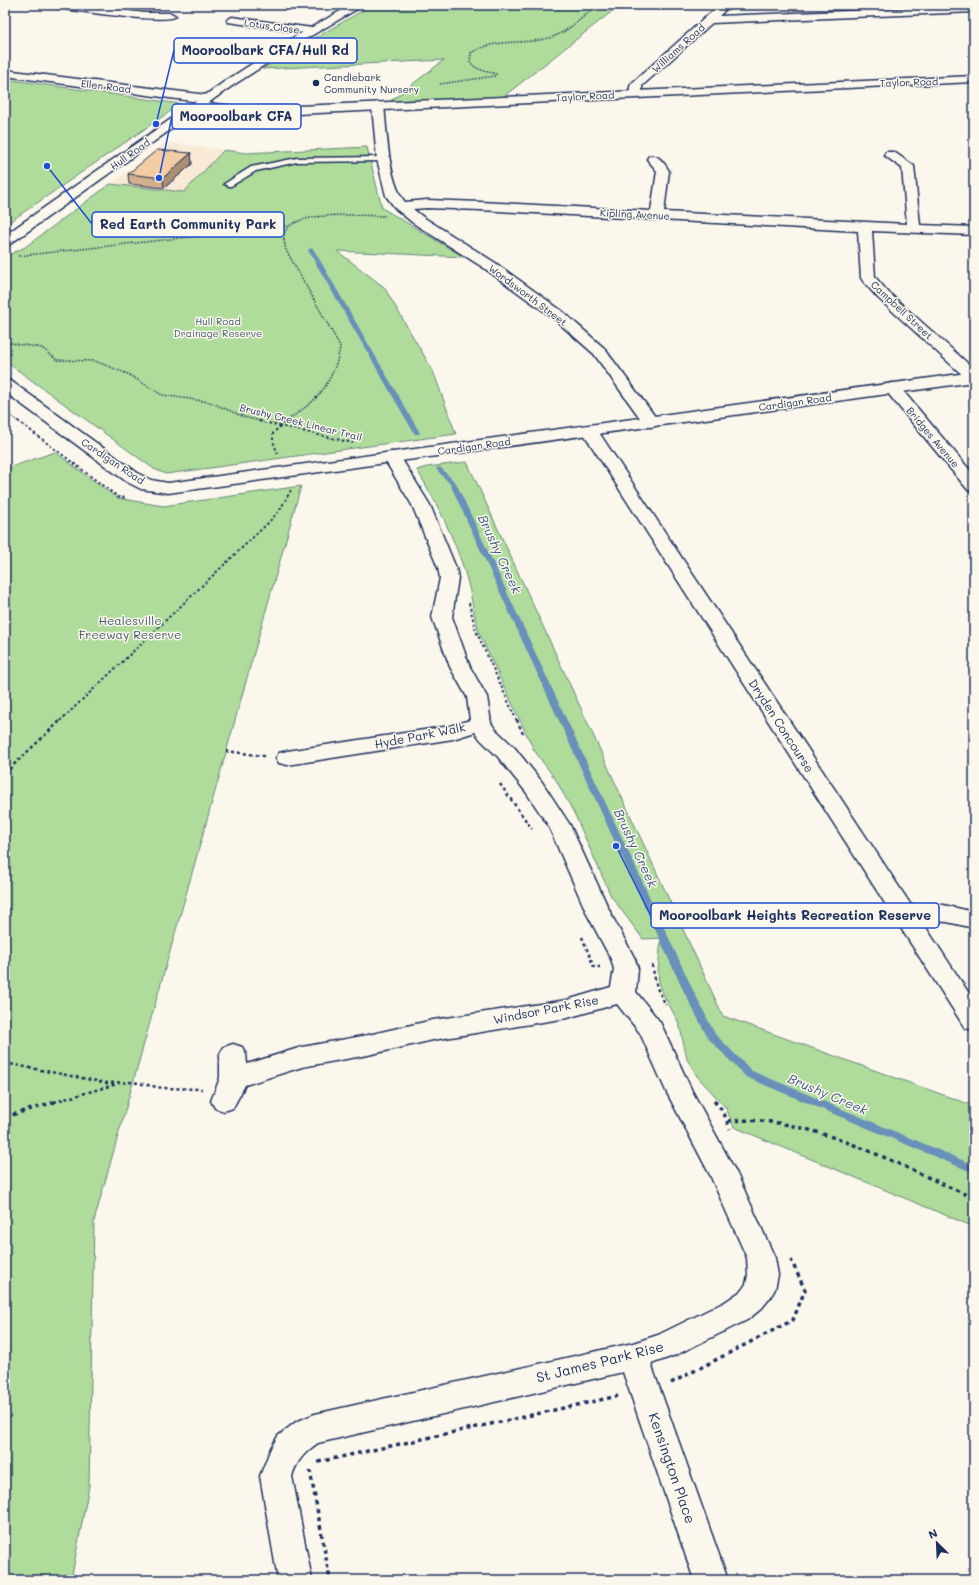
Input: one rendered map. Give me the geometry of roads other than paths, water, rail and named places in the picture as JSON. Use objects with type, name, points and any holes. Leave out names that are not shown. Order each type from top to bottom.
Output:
[{"type":"street","points":[[56,5],[145,16],[171,16]]},
{"type":"street","name":"Hull Road","points":[[5,241],[228,84],[312,31],[359,5]]},
{"type":"street","name":"Williams Road","points":[[636,94],[636,84],[725,5]]},
{"type":"street","points":[[709,20],[974,9]]},
{"type":"street","name":"Lotus Close","points":[[232,20],[312,31]]},
{"type":"street","name":"Ellen Road","points":[[5,73],[202,103]]},
{"type":"street","name":"Taylor Road","points":[[202,103],[244,111],[276,112],[974,79]]},
{"type":"street","points":[[378,106],[383,159],[394,196],[401,206]]},
{"type":"street","points":[[890,155],[908,166],[914,229]]},
{"type":"street","points":[[653,159],[664,171],[657,215]]},
{"type":"street","name":"Kipling Avenue","points":[[401,206],[427,204],[865,227],[974,231]]},
{"type":"street","name":"Wordsworth Street","points":[[401,206],[418,220],[489,265],[557,314],[599,351],[651,422]]},
{"type":"street","name":"Campbell Street","points":[[865,227],[868,278],[883,295],[974,377]]},
{"type":"street","name":"Cardigan Road","points":[[5,384],[133,478],[147,485],[168,488],[974,377]]},
{"type":"street","name":"Bridges Avenue","points":[[892,388],[974,486]]},
{"type":"street","name":"Dryden Concourse","points":[[590,430],[974,1021]]},
{"type":"street","name":"Hyde Park Walk","points":[[287,758],[453,732],[481,723],[477,697],[460,667],[442,617],[449,578],[447,568],[421,505],[392,457]]},
{"type":"street","points":[[481,723],[487,734],[506,752],[548,806],[559,825],[600,916],[618,948],[625,981]]},
{"type":"street","points":[[904,914],[934,911],[948,912],[974,920]]},
{"type":"street","name":"Windsor Park Rise","points":[[230,1080],[302,1057],[368,1045],[434,1030],[590,1004],[625,981]]},
{"type":"street","name":"St James Park Rise","points":[[295,1580],[276,1476],[280,1463],[296,1439],[315,1428],[633,1356],[665,1346],[736,1312],[751,1300],[760,1289],[763,1276],[761,1258],[724,1174],[679,1091],[651,1029],[645,1020],[628,1003],[625,981]]},
{"type":"street","name":"Kensington Place","points":[[633,1356],[711,1580]]},
{"type":"lane","points":[[228,184],[254,169],[297,160],[383,159]]},
{"type":"waterway","name":"Brushy Creek","points":[[311,250],[417,433]]},
{"type":"waterway","name":"Brushy Creek","points":[[439,469],[453,483],[689,992],[711,1036],[749,1074],[974,1169]]},
{"type":"place","name":"Candlebark Community Nursery","points":[[316,83]]},
{"type":"place","name":"Mooroolbark CFA/Hull Rd","points":[[156,124]]},
{"type":"place","name":"Red Earth Community Park","points":[[47,166]]},
{"type":"place","name":"Mooroolbark CFA","points":[[159,178]]},
{"type":"place","name":"Mooroolbark Heights Recreation Reserve","points":[[616,846]]},
{"type":"park label","name":"Hull Road Drainage Reserve","points":[[218,326]]},
{"type":"park label","name":"Healesville Freeway Reserve","points":[[130,628]]}]
